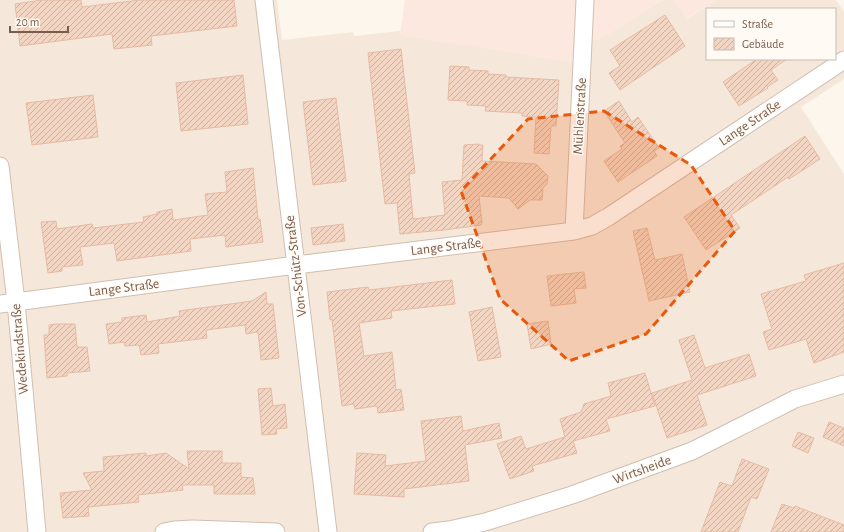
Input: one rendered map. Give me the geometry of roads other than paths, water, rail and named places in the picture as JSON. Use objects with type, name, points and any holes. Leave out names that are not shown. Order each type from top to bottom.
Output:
[{"type":"street","name":"Von-Schütz-Straße","points":[[264,0],[328,532]]},
{"type":"street","name":"Mühlenstraße","points":[[574,231],[585,0]]},
{"type":"street","name":"Lange Straße","points":[[8,303],[574,231],[592,226],[608,217],[844,60]]},
{"type":"street","name":"Wedekindstraße","points":[[0,166],[8,303],[37,532]]},
{"type":"street","name":"Wirtsheide","points":[[432,532],[485,522],[572,495],[692,451],[794,399],[844,384]]},
{"type":"street","points":[[164,532],[193,529],[276,532]]}]
